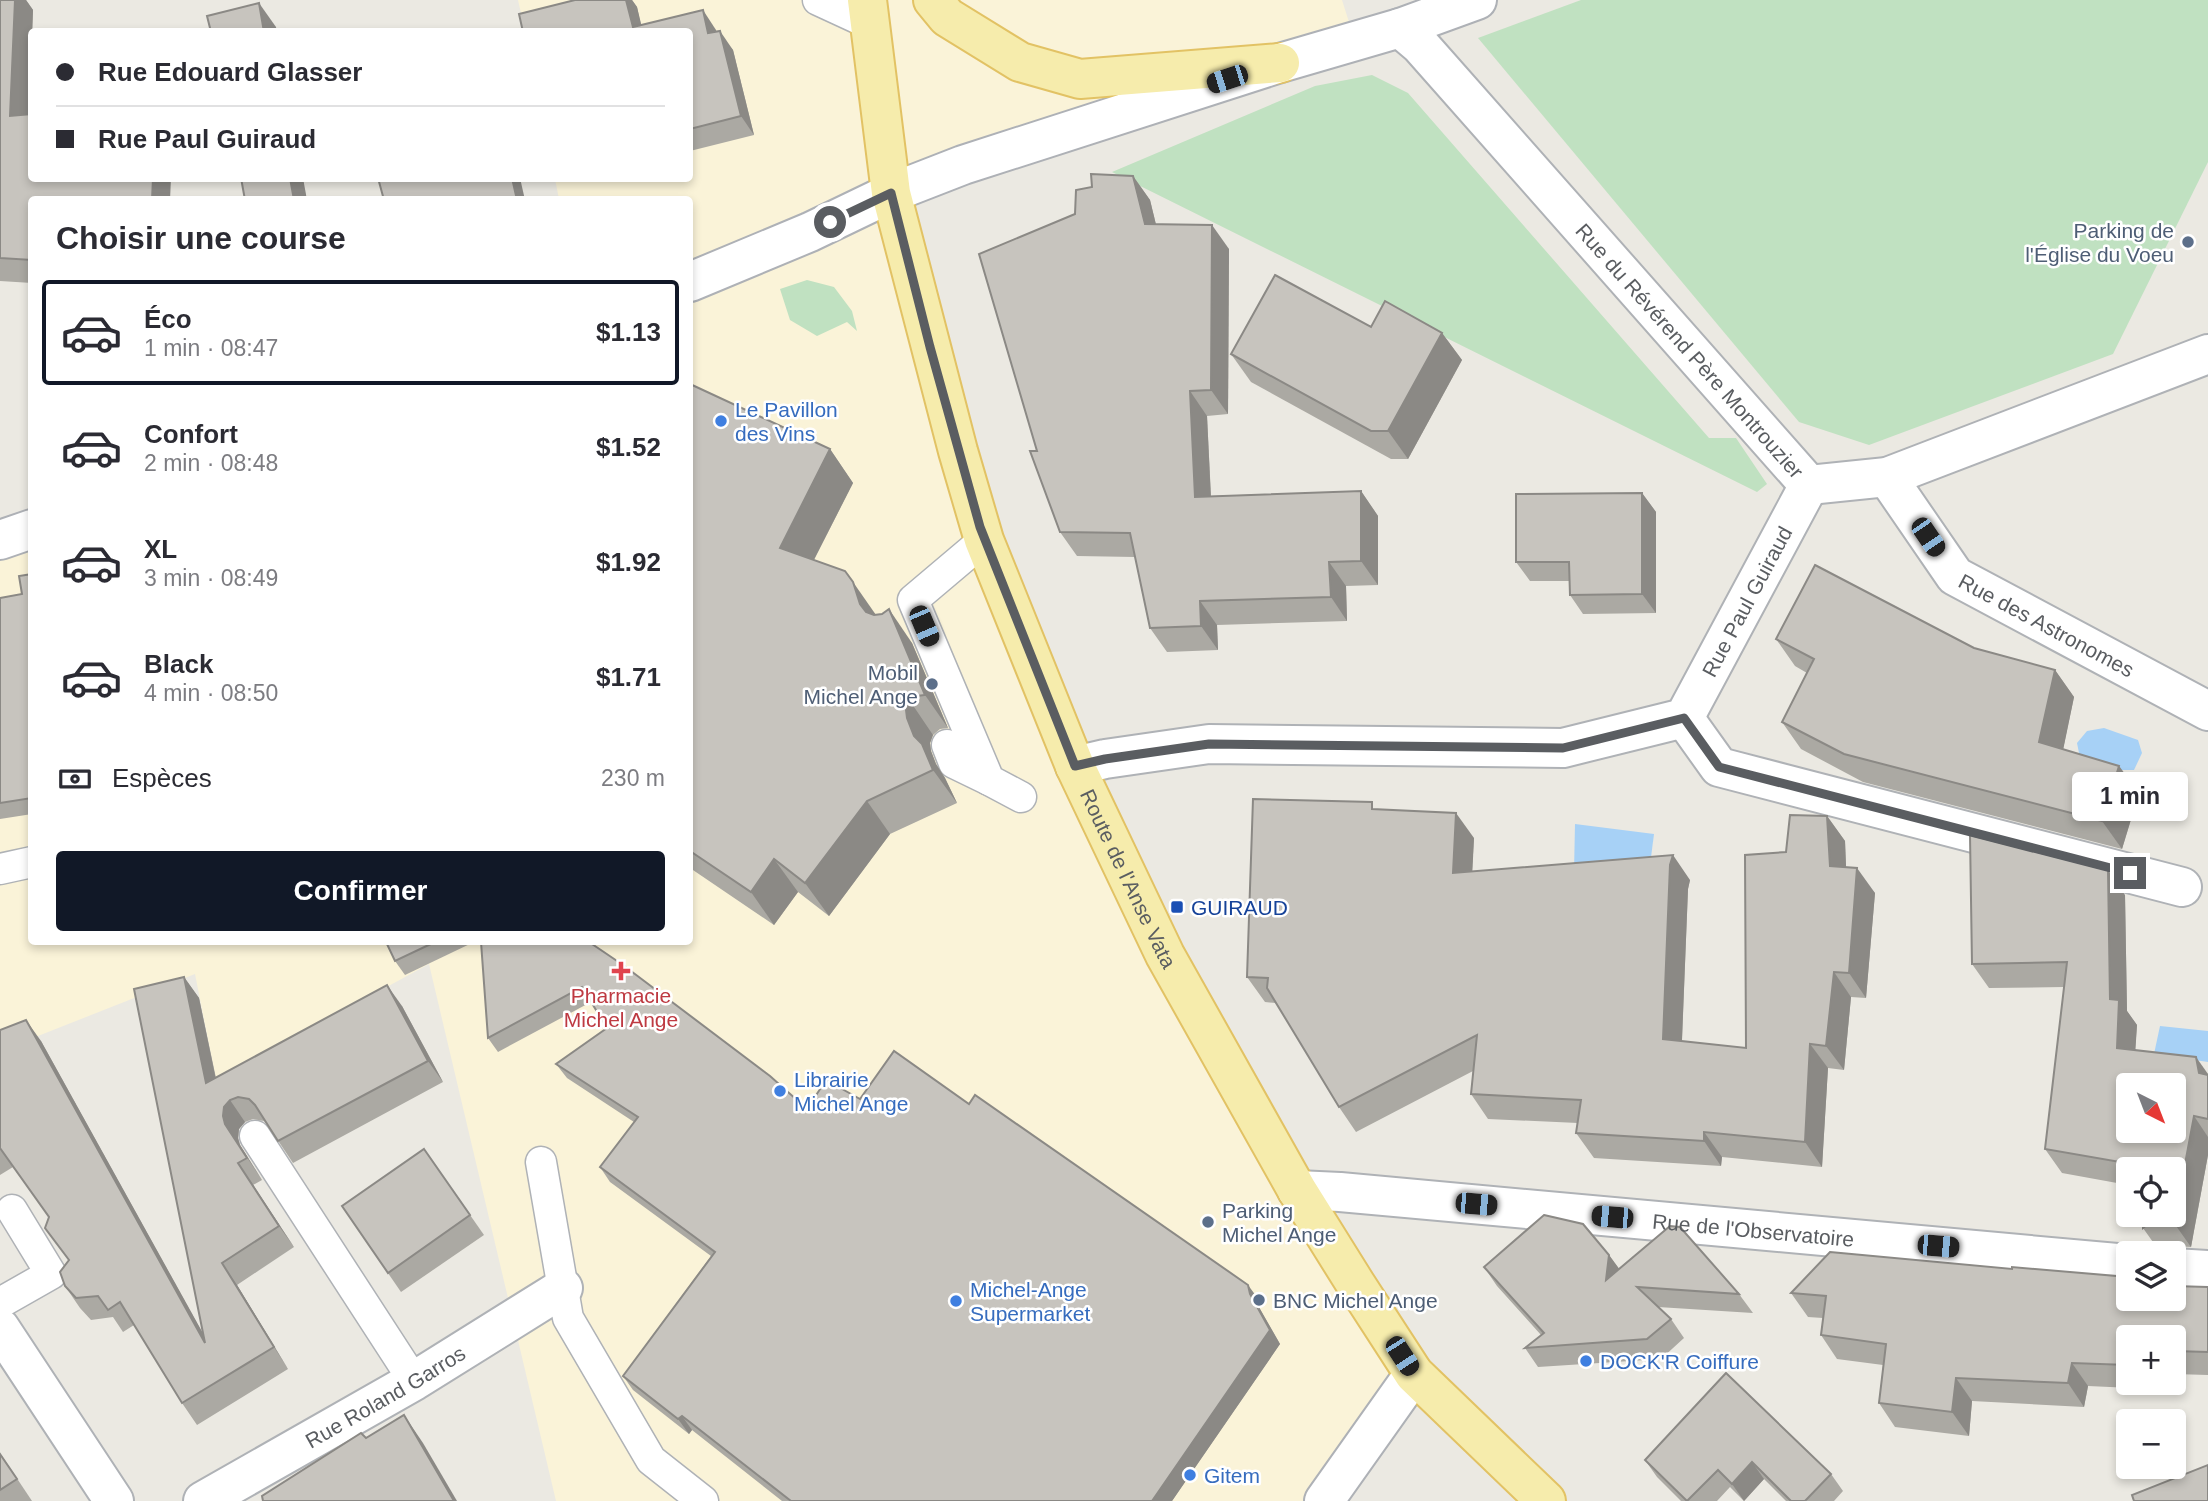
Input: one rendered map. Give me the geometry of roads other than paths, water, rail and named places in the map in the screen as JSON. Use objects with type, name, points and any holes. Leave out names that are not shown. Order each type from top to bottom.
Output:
[{"type":"main road","points":[[933,0],[947,17],[1020,62],[1080,79],[1280,62]]},
{"type":"main road","name":"Route de l'Anse Vata","points":[[869,12],[891,193],[958,451],[984,540],[1075,766],[1165,955],[1297,1190],[1414,1374],[1546,1501]]},
{"type":"street","points":[[693,281],[810,232],[891,193],[963,165],[1280,62],[1400,28],[1477,0]]},
{"type":"street","name":"Rue du Révérend Père Montrouzier","points":[[1400,28],[1420,45],[1809,485],[1887,477],[2208,354]]},
{"type":"street","name":"Rue des Astronomes","points":[[1887,477],[1955,576],[2208,711]]},
{"type":"street","name":"Rue Paul Guiraud","points":[[1684,718],[1809,485]]},
{"type":"street","points":[[0,540],[28,530]]},
{"type":"street","points":[[1075,766],[1209,744],[1563,748],[1684,718],[1719,767],[2182,887]]},
{"type":"street","name":"Rue de l'Observatoire","points":[[1297,1190],[2116,1263]]},
{"type":"street","points":[[2186,1269],[2208,1270]]},
{"type":"street","name":"Rue Roland Garros","points":[[203,1501],[414,1381],[562,1288]]},
{"type":"street","points":[[5,1347],[114,1501]]},
{"type":"street","points":[[1324,1501],[1414,1374]]},
{"type":"lane","points":[[818,0],[869,12]]},
{"type":"lane","points":[[899,631],[893,616],[984,540]]},
{"type":"lane","points":[[914,600],[989,780]]},
{"type":"lane","points":[[947,745],[954,763],[1021,797]]},
{"type":"lane","points":[[0,869],[28,863]]},
{"type":"lane","points":[[255,1136],[414,1381]]},
{"type":"lane","points":[[541,1162],[568,1318],[651,1460],[703,1501]]},
{"type":"lane","points":[[0,1303],[51,1274],[12,1210]]},
{"type":"water","points":[[2104,728],[2138,740],[2142,753],[2134,770],[2112,770],[2080,758],[2077,743],[2087,731]]},
{"type":"water","points":[[1575,824],[1654,834],[1650,865],[1574,872]]},
{"type":"water","points":[[2160,1026],[2208,1031],[2208,1062],[2154,1054]]},
{"type":"place","name":"Parking de l'Église du Voeu","points":[[2188,242]]},
{"type":"place","name":"Le Pavillon des Vins","points":[[721,421]]},
{"type":"place","name":"Mobil Michel Ange","points":[[932,684]]},
{"type":"place","name":"GUIRAUD","points":[[1177,907]]},
{"type":"place","name":"Pharmacie Michel Ange","points":[[621,971]]},
{"type":"place","name":"Librairie Michel Ange","points":[[780,1091]]},
{"type":"place","name":"Parking Michel Ange","points":[[1208,1222]]},
{"type":"place","name":"BNC Michel Ange","points":[[1259,1300]]},
{"type":"place","name":"Michel-Ange Supermarket","points":[[956,1301]]},
{"type":"place","name":"DOCK'R Coiffure","points":[[1586,1361]]},
{"type":"place","name":"Gitem","points":[[1190,1475]]}]
